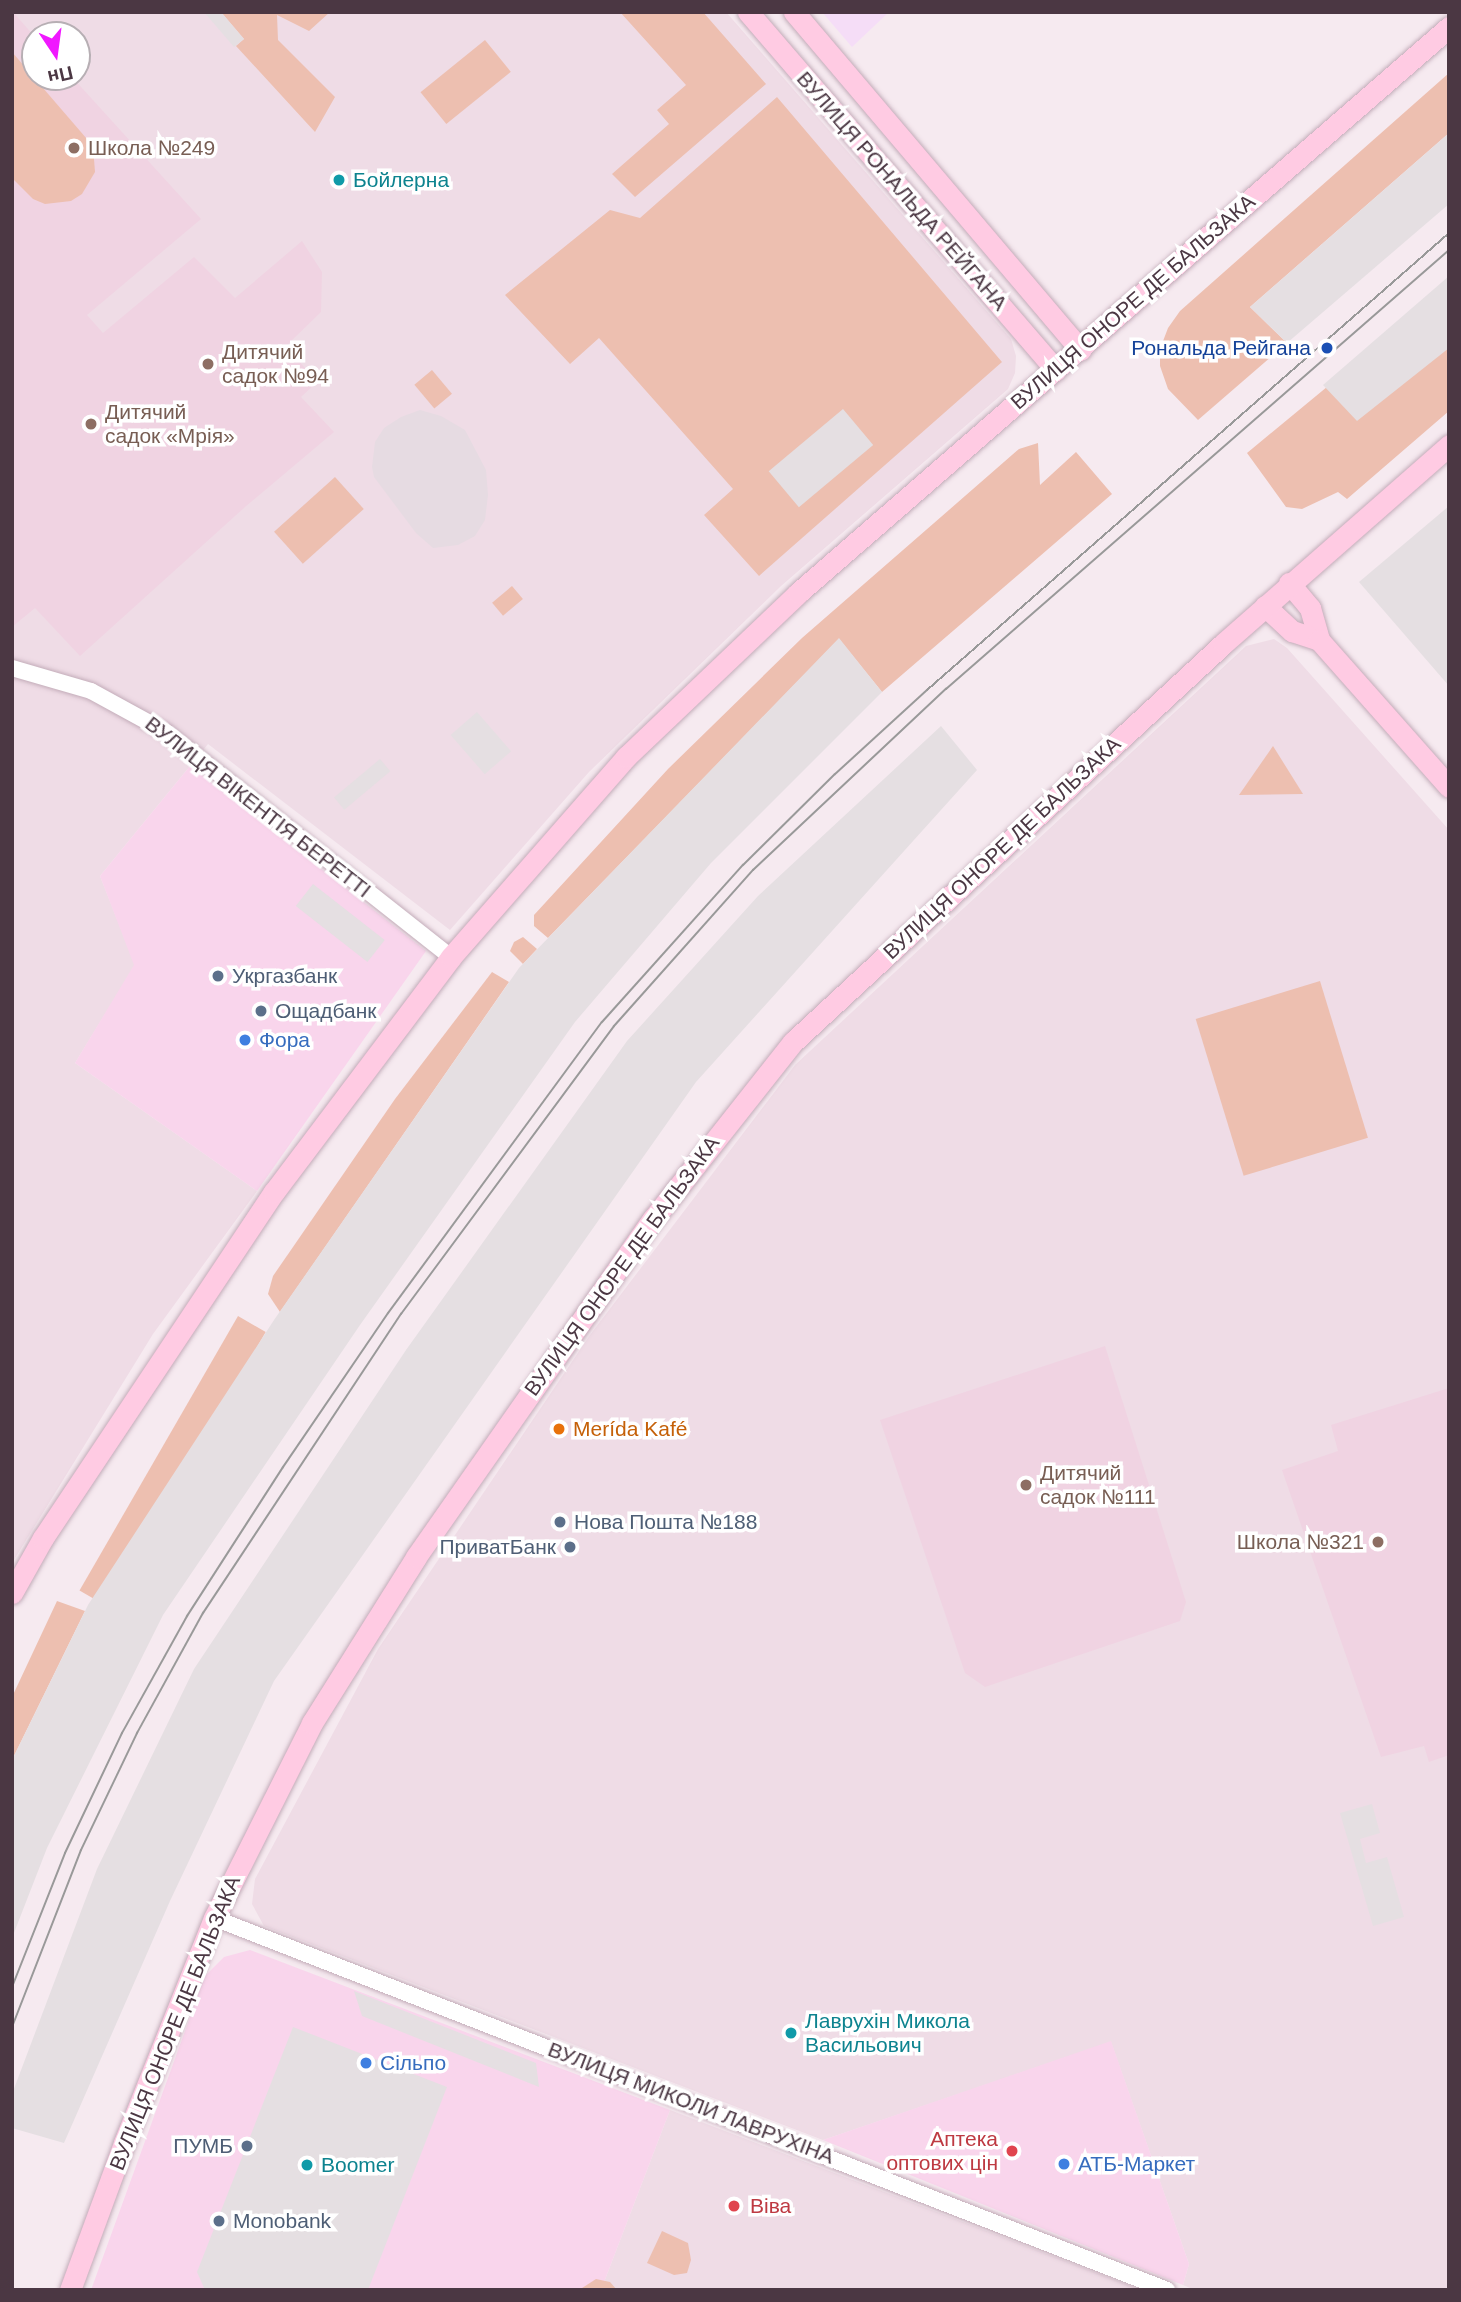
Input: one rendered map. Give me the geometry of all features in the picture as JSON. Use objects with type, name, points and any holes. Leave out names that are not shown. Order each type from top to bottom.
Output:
[{"type":"street","name":"ВУЛИЦЯ РОНАЛЬДА РЕЙГАНА","points":[[748,12],[1056,370]]},
{"type":"street","name":"ВУЛИЦЯ РОНАЛЬДА РЕЙГАНА","points":[[794,12],[1081,350]]},
{"type":"street","name":"ВУЛИЦЯ ОНОРЕ ДЕ БАЛЬЗАКА","points":[[12,1593],[43,1538],[266,1203],[450,957],[626,757],[798,593],[1081,350],[1449,27]]},
{"type":"street","name":"ВУЛИЦЯ ОНОРЕ ДЕ БАЛЬЗАКА","points":[[70,2290],[124,2143],[214,1919],[312,1723],[416,1557],[589,1308],[768,1071],[813,1024],[1289,583],[1449,445]]},
{"type":"street","points":[[1289,583],[1310,608],[1319,640],[1449,787]]},
{"type":"street","points":[[1265,606],[1292,631],[1319,640]]},
{"type":"street","name":"ВУЛИЦЯ ВІКЕНТІЯ БЕРЕТТІ","points":[[12,668],[91,691],[166,732],[450,957]]},
{"type":"street","name":"ВУЛИЦЯ МИКОЛИ ЛАВРУХІНА","points":[[214,1919],[1167,2290]]},
{"type":"shaded area","points":[[12,12],[726,12],[1011,339],[1016,356],[1015,373],[1008,389],[781,586],[589,772],[450,930],[208,744],[100,876],[135,965],[75,1063],[257,1191],[153,1334],[12,1563]]},
{"type":"shaded area","points":[[13,12],[21,21],[21,91],[85,91],[201,219],[87,315],[103,333],[194,257],[235,298],[302,241],[322,272],[321,312],[286,346],[317,382],[301,397],[334,432],[245,507],[80,656],[35,608],[12,627]]},
{"type":"shaded area","points":[[204,12],[221,12],[244,39],[234,47]]},
{"type":"shaded area","points":[[221,12],[330,12],[309,31],[277,15],[278,40],[335,97],[315,132],[236,46],[244,39]]},
{"type":"shaded area","points":[[620,12],[703,12],[766,84],[635,197],[612,174],[669,124],[657,110],[686,85]]},
{"type":"shaded area","points":[[822,12],[889,12],[852,47]]},
{"type":"shaded area","points":[[485,40],[511,72],[446,124],[420,92]]},
{"type":"shaded area","points":[[12,52],[21,62],[21,91],[46,91],[93,146],[95,172],[82,194],[71,201],[45,204],[33,199],[12,178]]},
{"type":"shaded area","points":[[1449,73],[1449,133],[1250,307],[1287,343],[1198,420],[1168,389],[1160,366],[1160,349],[1168,328],[1180,311]]},
{"type":"shaded area","points":[[777,97],[1002,362],[759,576],[704,515],[733,489],[599,338],[570,364],[505,295],[610,210],[640,218]]},
{"type":"shaded area","points":[[1449,133],[1449,204],[1287,343],[1250,307]]},
{"type":"shaded area","points":[[1449,276],[1449,348],[1357,421],[1323,385]]},
{"type":"shaded area","points":[[1408,320],[1449,343],[1449,411],[1347,499],[1338,492],[1302,509],[1286,507],[1247,453]]},
{"type":"shaded area","points":[[432,370],[452,394],[434,409],[414,385]]},
{"type":"shaded area","points":[[843,409],[873,445],[799,507],[769,471]]},
{"type":"shaded area","points":[[420,410],[441,416],[465,430],[486,470],[488,495],[485,520],[475,536],[458,545],[433,548],[416,533],[374,477],[372,467],[375,442],[384,428],[401,417]]},
{"type":"shaded area","points":[[1038,443],[1040,485],[1076,452],[1112,494],[882,692],[839,639],[548,938],[534,926],[534,915],[668,769],[802,638],[1019,449]]},
{"type":"shaded area","points":[[335,477],[364,509],[303,564],[274,532]]},
{"type":"shaded area","points":[[1449,506],[1449,686],[1359,582]]},
{"type":"shaded area","points":[[512,586],[523,599],[503,616],[492,603]]},
{"type":"shaded area","points":[[839,638],[882,692],[711,863],[575,1022],[360,1325],[163,1615],[47,1848],[12,1938],[12,1760],[88,1605],[274,1320],[519,968]]},
{"type":"shaded area","points":[[1274,639],[1287,648],[1449,830],[1449,2290],[1195,2290],[1183,2285],[1189,2264],[1111,2042],[823,2140],[264,1926],[252,1904],[255,1879],[378,1649],[590,1335],[795,1065],[1246,646]]},
{"type":"shaded area","points":[[477,712],[511,751],[485,774],[451,735]]},
{"type":"shaded area","points":[[941,726],[977,770],[696,1082],[274,1681],[170,1901],[64,2143],[12,2128],[12,2094],[97,1869],[194,1669],[406,1350],[627,1041],[758,896]]},
{"type":"shaded area","points":[[1273,746],[1303,794],[1239,795]]},
{"type":"shaded area","points":[[380,759],[390,771],[344,810],[334,798]]},
{"type":"shaded area","points":[[190,766],[426,951],[257,1191],[75,1063],[134,965],[100,876]]},
{"type":"shaded area","points":[[313,884],[385,940],[367,962],[296,906]]},
{"type":"shaded area","points":[[523,937],[537,949],[523,964],[510,951],[514,942]]},
{"type":"shaded area","points":[[492,972],[509,982],[280,1312],[268,1294],[273,1276],[395,1099]]},
{"type":"shaded area","points":[[1320,981],[1368,1138],[1244,1176],[1196,1019]]},
{"type":"shaded area","points":[[238,1316],[266,1332],[107,1607],[80,1591]]},
{"type":"shaded area","name":"Дитячий садок №111","points":[[1105,1346],[1186,1602],[1180,1621],[985,1687],[965,1673],[880,1420]]},
{"type":"shaded area","name":"Школа №321","points":[[1449,1388],[1449,1755],[1429,1762],[1424,1746],[1381,1757],[1282,1470],[1338,1451],[1331,1425]]},
{"type":"shaded area","points":[[57,1601],[85,1611],[12,1760],[12,1697]]},
{"type":"shaded area","points":[[1372,1804],[1380,1833],[1360,1839],[1366,1863],[1387,1857],[1404,1917],[1373,1926],[1340,1813]]},
{"type":"shaded area","points":[[250,1950],[670,2110],[601,2290],[91,2290],[205,1976],[224,1957]]},
{"type":"shaded area","points":[[354,1991],[536,2063],[539,2087],[362,2016]]},
{"type":"shaded area","points":[[293,2027],[447,2087],[368,2290],[205,2290],[197,2272]]},
{"type":"shaded area","points":[[1111,2041],[1189,2264],[1183,2285],[823,2140]]},
{"type":"shaded area","points":[[670,2110],[1141,2290],[601,2290]]},
{"type":"shaded area","points":[[662,2231],[688,2243],[691,2260],[687,2273],[674,2275],[647,2263]]},
{"type":"shaded area","points":[[596,2279],[610,2282],[617,2290],[579,2290]]},
{"type":"tram line","points":[[12,1987],[65,1853],[122,1733],[187,1616],[283,1467],[388,1313],[602,1022],[743,865],[835,774],[927,690],[1449,233]]},
{"type":"tram line","points":[[12,2027],[81,1850],[137,1733],[203,1613],[401,1314],[614,1026],[753,870],[946,689],[1449,250]]},
{"type":"place","name":"Школа №249","points":[[74,148]]},
{"type":"place","name":"Бойлерна","points":[[339,180]]},
{"type":"place","name":"Рональда Рейгана","points":[[1327,348]]},
{"type":"place","name":"Дитячий садок №94","points":[[208,364]]},
{"type":"place","name":"Дитячий садок «Мрія»","points":[[91,424]]},
{"type":"place","name":"Укргазбанк","points":[[218,976]]},
{"type":"place","name":"Ощадбанк","points":[[261,1011]]},
{"type":"place","name":"Фора","points":[[245,1040]]},
{"type":"place","name":"Merída Kafé","points":[[559,1429]]},
{"type":"place","name":"Дитячий садок №111","points":[[1026,1485]]},
{"type":"place","name":"Нова Пошта №188","points":[[560,1522]]},
{"type":"place","name":"Школа №321","points":[[1378,1542]]},
{"type":"place","name":"ПриватБанк","points":[[570,1547]]},
{"type":"place","name":"Лаврухін Микола Васильович","points":[[791,2033]]},
{"type":"place","name":"Сільпо","points":[[366,2063]]},
{"type":"place","name":"ПУМБ","points":[[247,2146]]},
{"type":"place","name":"Аптека оптових цін","points":[[1012,2151]]},
{"type":"place","name":"АТБ-Маркет","points":[[1064,2164]]},
{"type":"place","name":"Boomer","points":[[307,2165]]},
{"type":"place","name":"Віва","points":[[734,2206]]},
{"type":"place","name":"Monobank","points":[[219,2221]]}]
